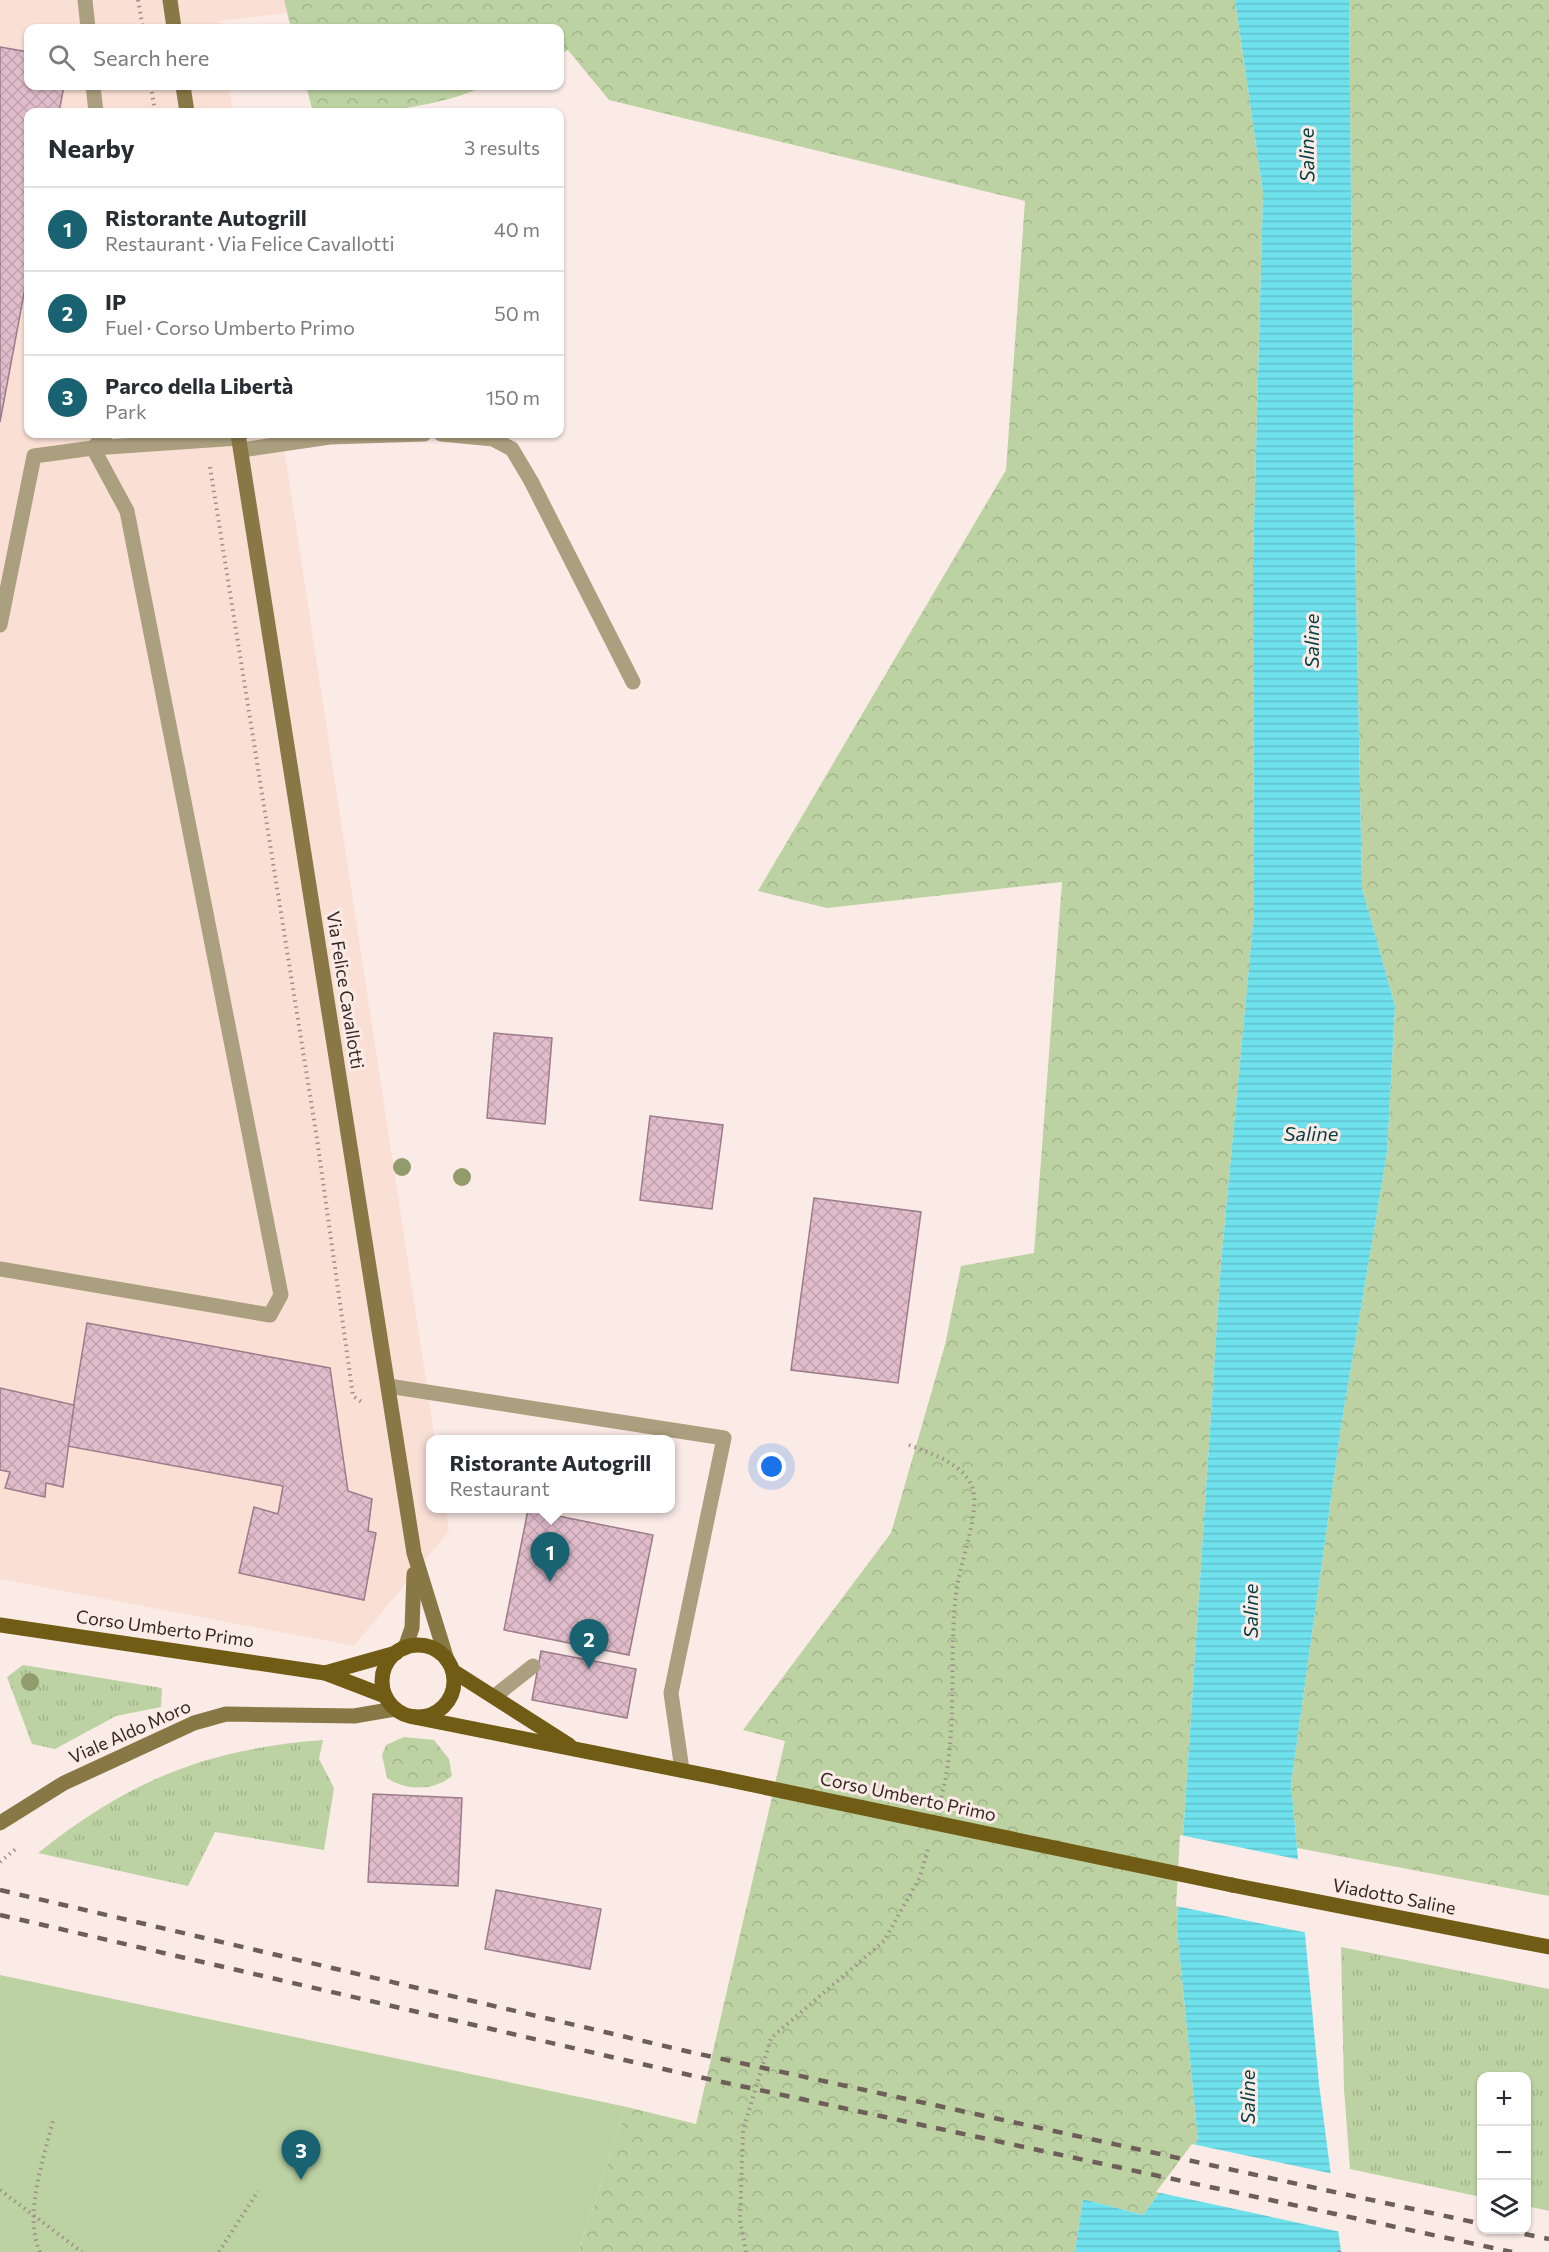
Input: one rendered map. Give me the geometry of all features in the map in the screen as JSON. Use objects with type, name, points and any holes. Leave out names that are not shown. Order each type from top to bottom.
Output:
[{"type":"main road","points":[[170,0],[173,24]]},
{"type":"main road","points":[[184,90],[186,108]]},
{"type":"main road","name":"Via Felice Cavallotti","points":[[239,440],[414,1553],[450,1665]]},
{"type":"main road","name":"Via Felice Cavallotti","points":[[400,1650],[412,1628],[414,1553]]},
{"type":"main road","name":"Corso Umberto Primo","points":[[0,1625],[325,1673],[386,1695]]},
{"type":"main road","points":[[428,1647],[450,1665],[454,1682],[446,1704],[437,1712],[414,1717],[395,1709],[386,1695],[382,1684],[383,1672],[400,1650],[428,1647]]},
{"type":"main road","name":"Corso Umberto Primo","points":[[325,1673],[400,1650]]},
{"type":"main road","name":"Corso Umberto Primo","points":[[450,1665],[576,1750]]},
{"type":"main road","name":"Viale Aldo Moro","points":[[0,1823],[64,1783],[194,1723],[226,1714],[354,1716],[395,1709]]},
{"type":"main road","name":"Corso Umberto Primo","points":[[414,1717],[682,1770],[1232,1885]]},
{"type":"main road","name":"Viadotto Saline","points":[[1232,1885],[1549,1947]]},
{"type":"lane","points":[[85,0],[88,24]]},
{"type":"lane","points":[[93,90],[96,108]]},
{"type":"lane","points":[[93,448],[102,438]]},
{"type":"lane","points":[[0,625],[34,456],[93,448],[300,438]]},
{"type":"lane","points":[[483,438],[493,439],[512,449],[531,480],[633,682]]},
{"type":"lane","points":[[0,1269],[270,1315],[280,1295],[127,511],[93,448]]},
{"type":"lane","points":[[388,1386],[724,1438],[672,1693],[682,1770]]},
{"type":"lane","points":[[495,1696],[533,1666]]},
{"type":"path","points":[[138,0],[142,24]]},
{"type":"path","points":[[152,90],[155,108]]},
{"type":"path","points":[[211,474],[317,1139],[352,1396],[393,1423]]},
{"type":"path","points":[[909,1445],[936,1455],[965,1474],[974,1495],[956,1594],[950,1767],[941,1800]]},
{"type":"path","points":[[746,2252],[740,2222],[743,2130],[771,2038],[884,1941],[920,1877],[929,1844]]},
{"type":"path","points":[[40,2252],[34,2239],[32,2214],[53,2120]]},
{"type":"path","points":[[0,2190],[82,2252]]},
{"type":"path","points":[[219,2252],[258,2190]]},
{"type":"shaded area","points":[[0,0],[284,0],[287,13],[219,21],[219,24],[24,24],[24,90],[230,90],[232,108],[24,108],[24,438],[283,438],[434,1435],[426,1435],[426,1513],[447,1513],[449,1531],[354,1646],[0,1579]]},
{"type":"green space","points":[[284,0],[1235,0],[1263,193],[1253,562],[1254,914],[1221,1263],[1177,1928],[1198,2140],[1143,2215],[1083,2199],[1075,2252],[578,2252],[627,2107],[696,2124],[785,1741],[743,1730],[891,1533],[945,1345],[961,1266],[1034,1253],[1062,882],[827,908],[758,891],[1006,470],[1025,201],[609,100],[568,50],[564,52],[564,24],[290,24]]},
{"type":"green space","points":[[1349,0],[1549,0],[1549,1896],[1297,1848],[1291,1784],[1341,1427],[1387,1153],[1395,1006],[1362,888],[1354,490]]},
{"type":"green space","points":[[307,90],[476,90],[444,100],[401,108],[312,108]]},
{"type":"green space","points":[[23,1665],[162,1688],[161,1707],[116,1716],[55,1749],[32,1744],[7,1677]]},
{"type":"green space","points":[[404,1737],[434,1740],[449,1759],[452,1776],[429,1787],[420,1788],[403,1785],[387,1778],[382,1755],[386,1745]]},
{"type":"green space","points":[[323,1740],[319,1759],[334,1788],[324,1850],[215,1832],[188,1886],[38,1853],[105,1806],[171,1772],[242,1751]]},
{"type":"green space","points":[[1341,1947],[1549,1989],[1549,2211],[1531,2207],[1531,2072],[1477,2072],[1477,2196],[1350,2169],[1344,2089]]},
{"type":"green space","points":[[0,1975],[627,2107],[578,2252],[0,2252]]},
{"type":"water","name":"Saline","points":[[1235,0],[1349,0],[1354,490],[1362,888],[1395,1006],[1387,1153],[1341,1427],[1291,1784],[1319,2084],[1341,2252],[1075,2252],[1083,2199],[1143,2215],[1198,2140],[1177,1928],[1221,1263],[1254,914],[1253,562],[1263,193]]},
{"type":"pier","points":[[1180,1835],[1301,1860],[1308,1933],[1176,1906]]},
{"type":"pier","points":[[1192,2144],[1334,2174],[1341,2232],[1156,2192]]},
{"type":"building","points":[[0,47],[24,51],[24,90],[63,90],[60,108],[24,108],[24,293],[0,422]]},
{"type":"building","points":[[494,1033],[552,1038],[545,1124],[487,1118]]},
{"type":"building","points":[[650,1116],[723,1125],[712,1209],[640,1200]]},
{"type":"building","points":[[814,1198],[921,1212],[898,1383],[791,1370]]},
{"type":"building","points":[[87,1323],[330,1368],[348,1491],[372,1499],[368,1531],[376,1533],[364,1600],[239,1573],[254,1507],[278,1514],[283,1486],[67,1446]]},
{"type":"building","points":[[0,1388],[74,1405],[63,1487],[46,1483],[45,1497],[5,1488],[10,1472],[0,1470]]},
{"type":"building","points":[[527,1513],[543,1513],[653,1535],[629,1655],[504,1630]]},
{"type":"building","points":[[541,1651],[636,1669],[627,1718],[532,1700]]},
{"type":"building","points":[[373,1794],[462,1798],[458,1886],[368,1882]]},
{"type":"building","points":[[496,1890],[601,1909],[590,1969],[485,1949]]},
{"type":"railway","points":[[0,1890],[690,2052],[1477,2223]]},
{"type":"railway","points":[[0,1915],[685,2074],[1512,2252]]},
{"type":"railway","points":[[1525,2234],[1549,2239]]},
{"type":"place","name":"Ristorante Autogrill","points":[[550,1582]]},
{"type":"place","name":"IP","points":[[589,1669]]},
{"type":"place","name":"Parco della Libertà","points":[[301,2180]]}]
